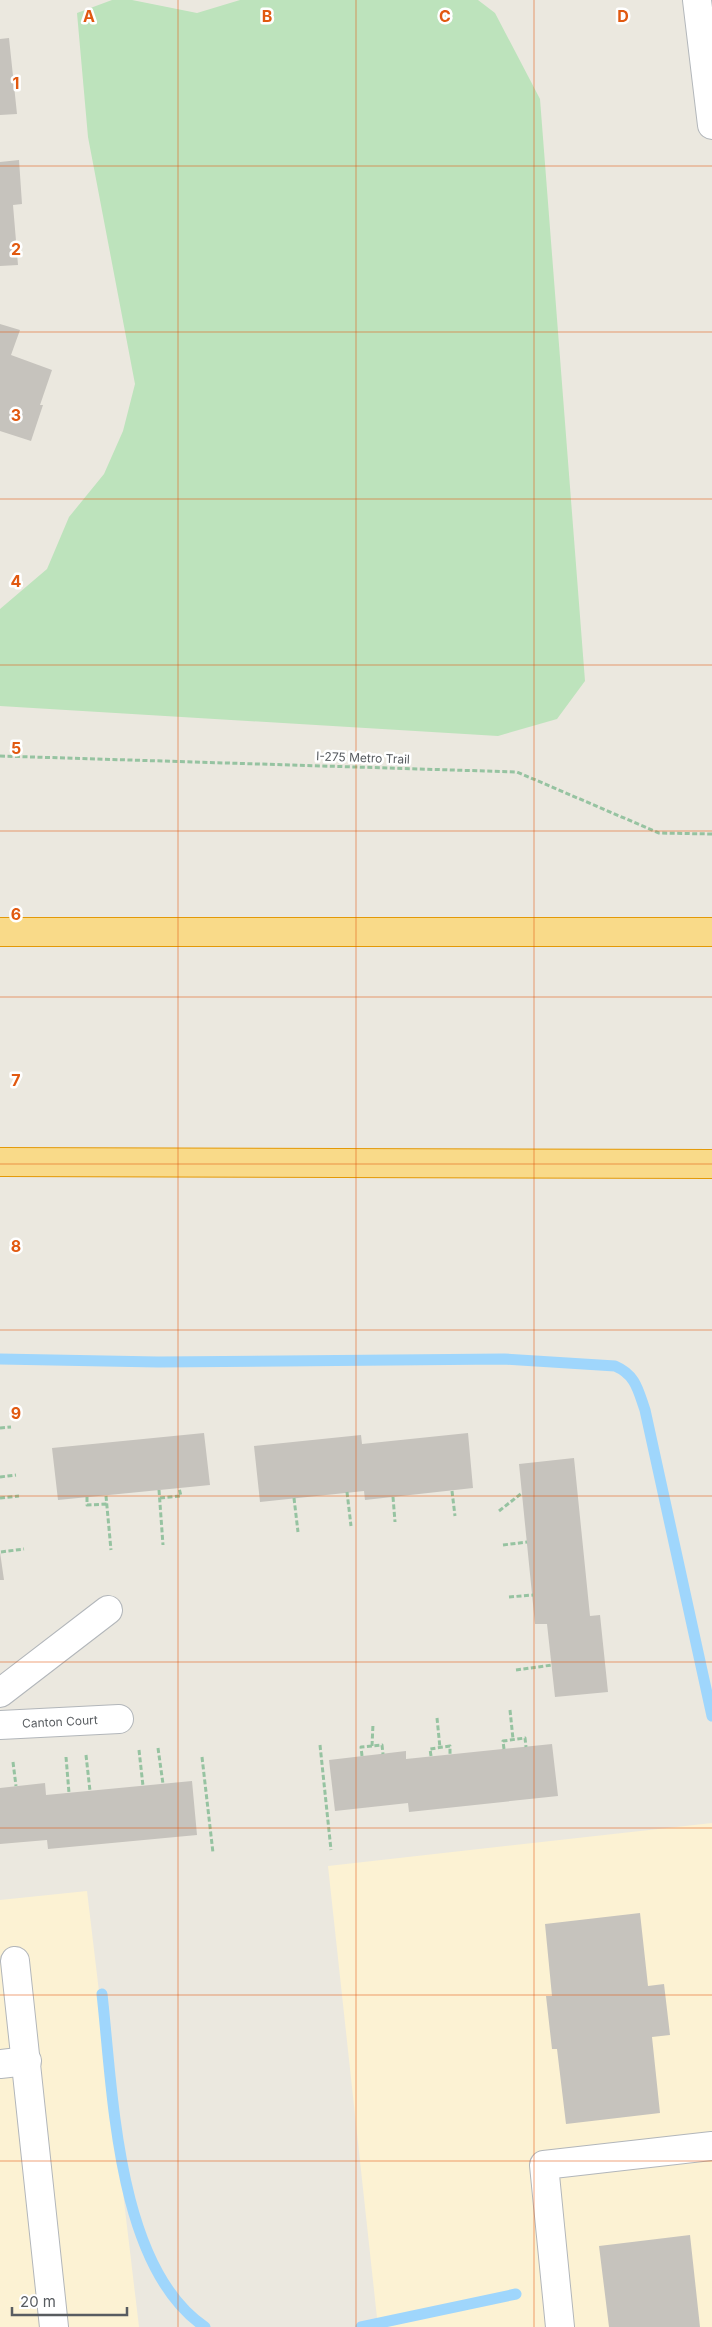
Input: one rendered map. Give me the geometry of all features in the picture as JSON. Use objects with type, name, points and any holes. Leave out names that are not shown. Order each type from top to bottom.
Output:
[{"type":"highway","points":[[0,932],[712,932]]},
{"type":"highway","points":[[0,1162],[712,1164]]},
{"type":"street","points":[[697,0],[712,125]]},
{"type":"street","points":[[0,1693],[108,1610]]},
{"type":"street","name":"Canton Court","points":[[0,1725],[119,1718]]},
{"type":"street","points":[[15,1961],[54,2327]]},
{"type":"street","points":[[0,2064],[27,2061]]},
{"type":"street","points":[[560,2327],[544,2165],[712,2146]]},
{"type":"path","name":"I-275 Metro Trail","points":[[0,756],[517,772],[659,833],[712,834]]},
{"type":"path","points":[[0,1428],[11,1427]]},
{"type":"path","points":[[0,1477],[16,1475]]},
{"type":"path","points":[[160,1498],[181,1496],[179,1488]]},
{"type":"path","points":[[159,1490],[164,1545]]},
{"type":"path","points":[[452,1491],[455,1516]]},
{"type":"path","points":[[348,1492],[351,1526]]},
{"type":"path","points":[[499,1511],[522,1493]]},
{"type":"path","points":[[0,1498],[18,1496]]},
{"type":"path","points":[[106,1496],[111,1550]]},
{"type":"path","points":[[86,1497],[87,1505],[107,1504]]},
{"type":"path","points":[[393,1497],[395,1522]]},
{"type":"path","points":[[294,1498],[298,1532]]},
{"type":"path","points":[[503,1545],[527,1542]]},
{"type":"path","points":[[1,1552],[24,1549]]},
{"type":"path","points":[[508,1597],[533,1594]]},
{"type":"path","points":[[516,1670],[552,1666]]},
{"type":"path","points":[[510,1710],[513,1740]]},
{"type":"path","points":[[437,1718],[440,1748]]},
{"type":"path","points":[[372,1746],[373,1724]]},
{"type":"path","points":[[504,1749],[502,1741],[525,1738],[526,1747]]},
{"type":"path","points":[[320,1745],[331,1850]]},
{"type":"path","points":[[362,1756],[361,1747],[382,1745],[383,1754]]},
{"type":"path","points":[[431,1756],[430,1749],[450,1746],[450,1754]]},
{"type":"path","points":[[158,1748],[163,1784]]},
{"type":"path","points":[[139,1750],[143,1786]]},
{"type":"path","points":[[86,1755],[90,1791]]},
{"type":"path","points":[[66,1757],[69,1793]]},
{"type":"path","points":[[202,1758],[213,1853]]},
{"type":"path","points":[[14,1762],[16,1786]]},
{"type":"shaded area","points":[[712,1823],[712,2327],[378,2327],[328,1866]]},
{"type":"shaded area","points":[[87,1891],[139,2327],[0,2327],[0,1900]]},
{"type":"green space","points":[[112,0],[132,0],[197,13],[240,0],[478,0],[495,13],[540,99],[585,681],[557,719],[498,736],[0,706],[0,609],[47,569],[69,517],[104,474],[123,431],[135,384],[88,137],[77,13]]},
{"type":"building","points":[[9,38],[17,114],[0,115],[0,39]]},
{"type":"building","points":[[19,160],[22,204],[13,205],[18,265],[0,266],[0,162]]},
{"type":"building","points":[[0,324],[20,330],[11,355],[52,370],[40,405],[43,405],[31,441],[0,431]]},
{"type":"building","points":[[204,1433],[210,1485],[58,1500],[52,1448]]},
{"type":"building","points":[[468,1433],[473,1488],[365,1500],[364,1491],[260,1502],[254,1446],[361,1435],[362,1444]]},
{"type":"building","points":[[574,1458],[590,1616],[600,1615],[608,1692],[555,1697],[547,1624],[535,1624],[519,1464]]},
{"type":"building","points":[[0,1552],[4,1580],[0,1580]]},
{"type":"building","points":[[552,1744],[558,1796],[409,1812],[408,1803],[335,1811],[329,1760],[406,1751],[406,1759]]},
{"type":"building","points":[[192,1781],[197,1835],[48,1849],[47,1840],[0,1844],[0,1788],[45,1783],[46,1795]]},
{"type":"building","points":[[640,1913],[648,1986],[664,1984],[670,2035],[652,2037],[660,2113],[566,2124],[557,2049],[552,2049],[546,1996],[552,1996],[545,1924]]},
{"type":"building","points":[[690,2235],[700,2327],[609,2327],[599,2246]]},
{"type":"waterway","points":[[0,1359],[158,1362],[504,1359],[615,1366],[628,1374],[632,1379],[645,1410],[712,1716]]},
{"type":"waterway","points":[[102,1994],[116,2126],[124,2174],[136,2221],[153,2263],[175,2299],[205,2327]]},
{"type":"waterway","points":[[361,2327],[516,2294]]}]
